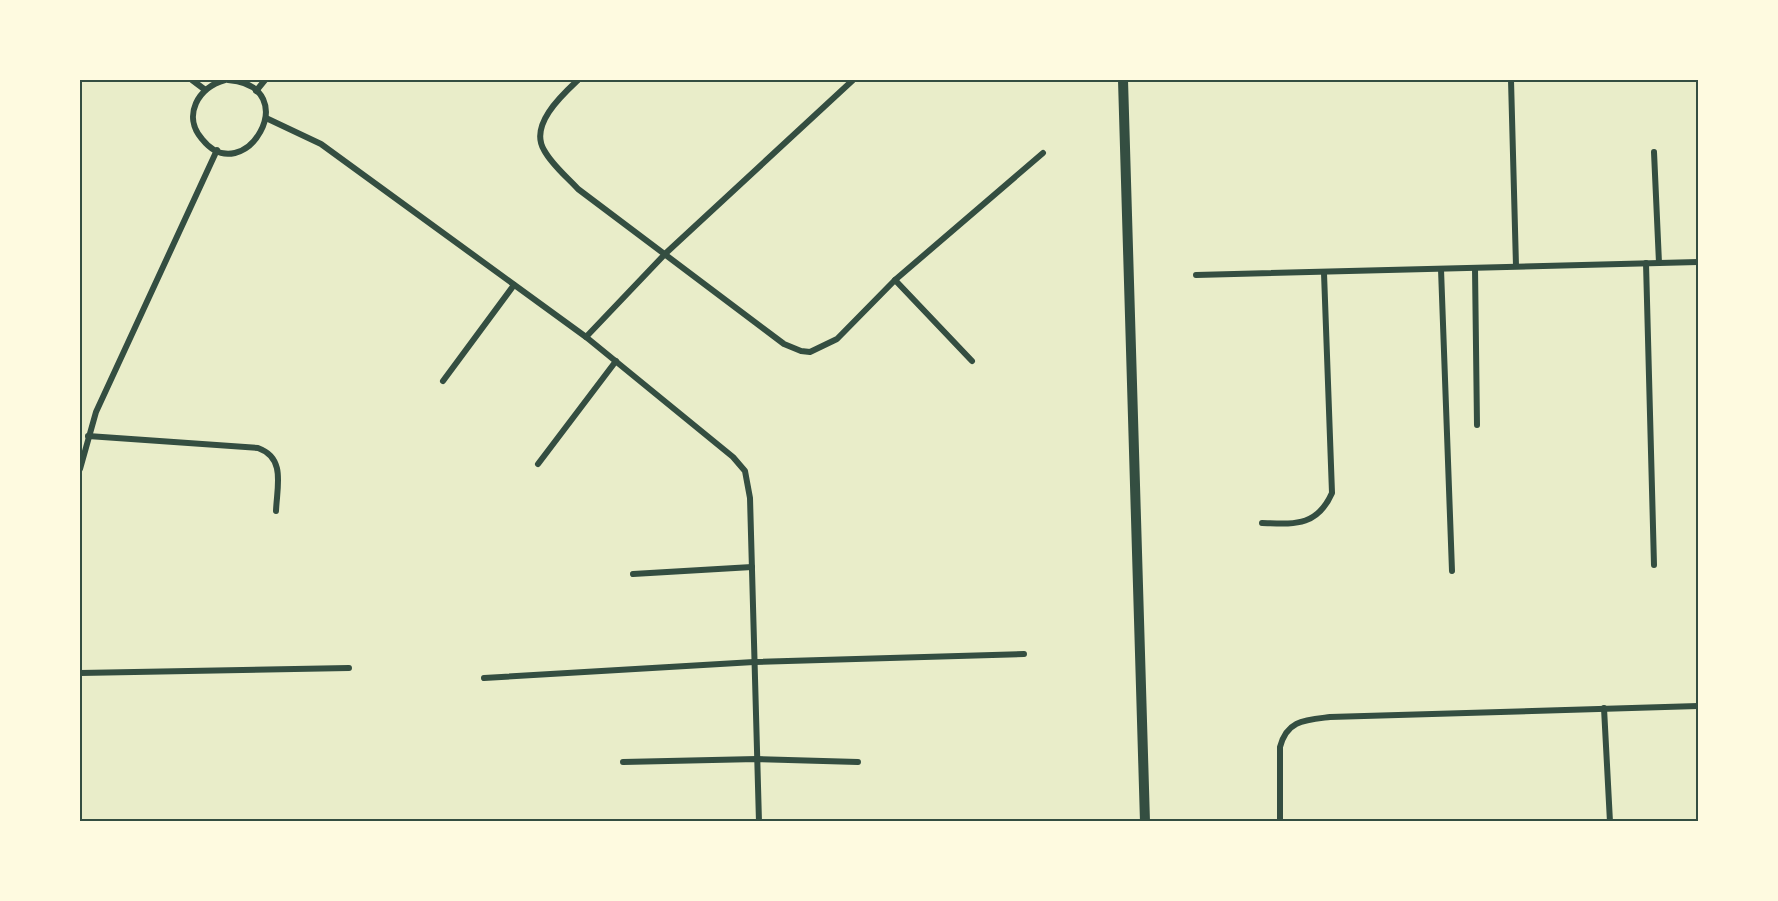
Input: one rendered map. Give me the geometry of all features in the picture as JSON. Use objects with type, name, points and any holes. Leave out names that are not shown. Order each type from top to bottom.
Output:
[{"type":"street","points":[[192,80],[204,89]]},
{"type":"street","points":[[226,80],[247,83],[256,91],[265,105],[266,118],[258,139],[249,147],[228,153],[217,150],[198,135],[193,122],[194,108],[204,89],[226,80]]},
{"type":"street","points":[[256,91],[265,80]]},
{"type":"street","points":[[578,80],[546,117],[540,140],[543,149],[578,189],[784,344],[801,351],[818,350],[837,339],[895,280],[1043,153]]},
{"type":"street","points":[[586,337],[666,253],[853,80]]},
{"type":"street","points":[[1123,80],[1145,822]]},
{"type":"street","points":[[1511,80],[1516,266]]},
{"type":"street","points":[[266,118],[321,144],[586,337],[704,432],[745,471],[750,498],[759,822]]},
{"type":"street","points":[[80,469],[96,412],[217,150]]},
{"type":"street","points":[[1654,152],[1659,263]]},
{"type":"street","points":[[1196,275],[1698,262]]},
{"type":"street","points":[[1647,263],[1654,564]]},
{"type":"street","points":[[1475,268],[1477,425]]},
{"type":"street","points":[[1441,269],[1452,571]]},
{"type":"street","points":[[1262,523],[1299,524],[1307,521],[1328,503],[1332,493],[1324,273]]},
{"type":"street","points":[[895,280],[972,361]]},
{"type":"street","points":[[444,381],[514,285]]},
{"type":"street","points":[[538,464],[616,361]]},
{"type":"street","points":[[88,436],[266,450],[276,460],[278,468],[276,511]]},
{"type":"street","points":[[633,574],[752,567]]},
{"type":"street","points":[[484,678],[754,662],[1023,654]]},
{"type":"street","points":[[80,673],[349,668]]},
{"type":"street","points":[[1280,822],[1280,747],[1283,735],[1297,721],[1330,717],[1698,706]]},
{"type":"street","points":[[1604,708],[1610,822]]},
{"type":"street","points":[[623,762],[757,759],[858,762]]}]
